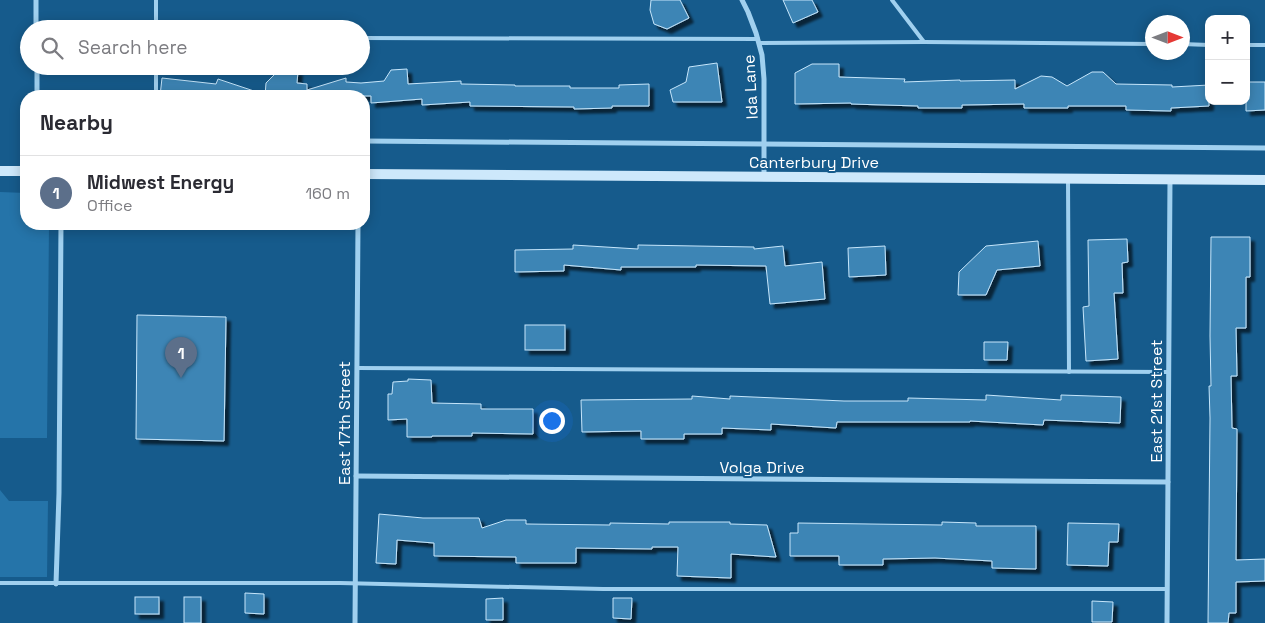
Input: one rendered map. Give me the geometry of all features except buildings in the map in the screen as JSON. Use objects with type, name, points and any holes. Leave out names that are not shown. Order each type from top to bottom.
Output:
[{"type":"main road","points":[[0,171],[20,171]]},
{"type":"main road","name":"Canterbury Drive","points":[[370,174],[1265,180]]},
{"type":"street","points":[[36,0],[36,20]]},
{"type":"street","name":"Ida Lane","points":[[742,0],[748,12],[762,56],[764,79],[764,176]]},
{"type":"street","points":[[36,75],[37,90]]},
{"type":"street","points":[[370,141],[1265,148]]},
{"type":"street","name":"East 21st Street","points":[[1167,623],[1170,179]]},
{"type":"street","points":[[56,584],[59,493],[61,230]]},
{"type":"street","name":"East 17th Street","points":[[355,623],[358,230]]},
{"type":"street","name":"Volga Drive","points":[[356,476],[1168,482]]},
{"type":"lane","points":[[156,0],[156,20]]},
{"type":"lane","points":[[892,0],[924,42]]},
{"type":"lane","points":[[370,38],[1145,44]]},
{"type":"lane","points":[[1190,44],[1205,44]]},
{"type":"lane","points":[[1250,45],[1265,45]]},
{"type":"lane","points":[[156,75],[156,90]]},
{"type":"lane","points":[[1068,179],[1069,372]]},
{"type":"lane","points":[[357,368],[1169,372]]},
{"type":"lane","points":[[0,584],[356,583],[603,589],[1168,589]]},
{"type":"shaded area","points":[[0,192],[20,193],[20,230],[49,230],[47,438],[0,438]]},
{"type":"shaded area","points":[[0,490],[9,501],[48,501],[47,577],[0,577]]},
{"type":"place","name":"Midwest Energy","points":[[181,378]]}]
